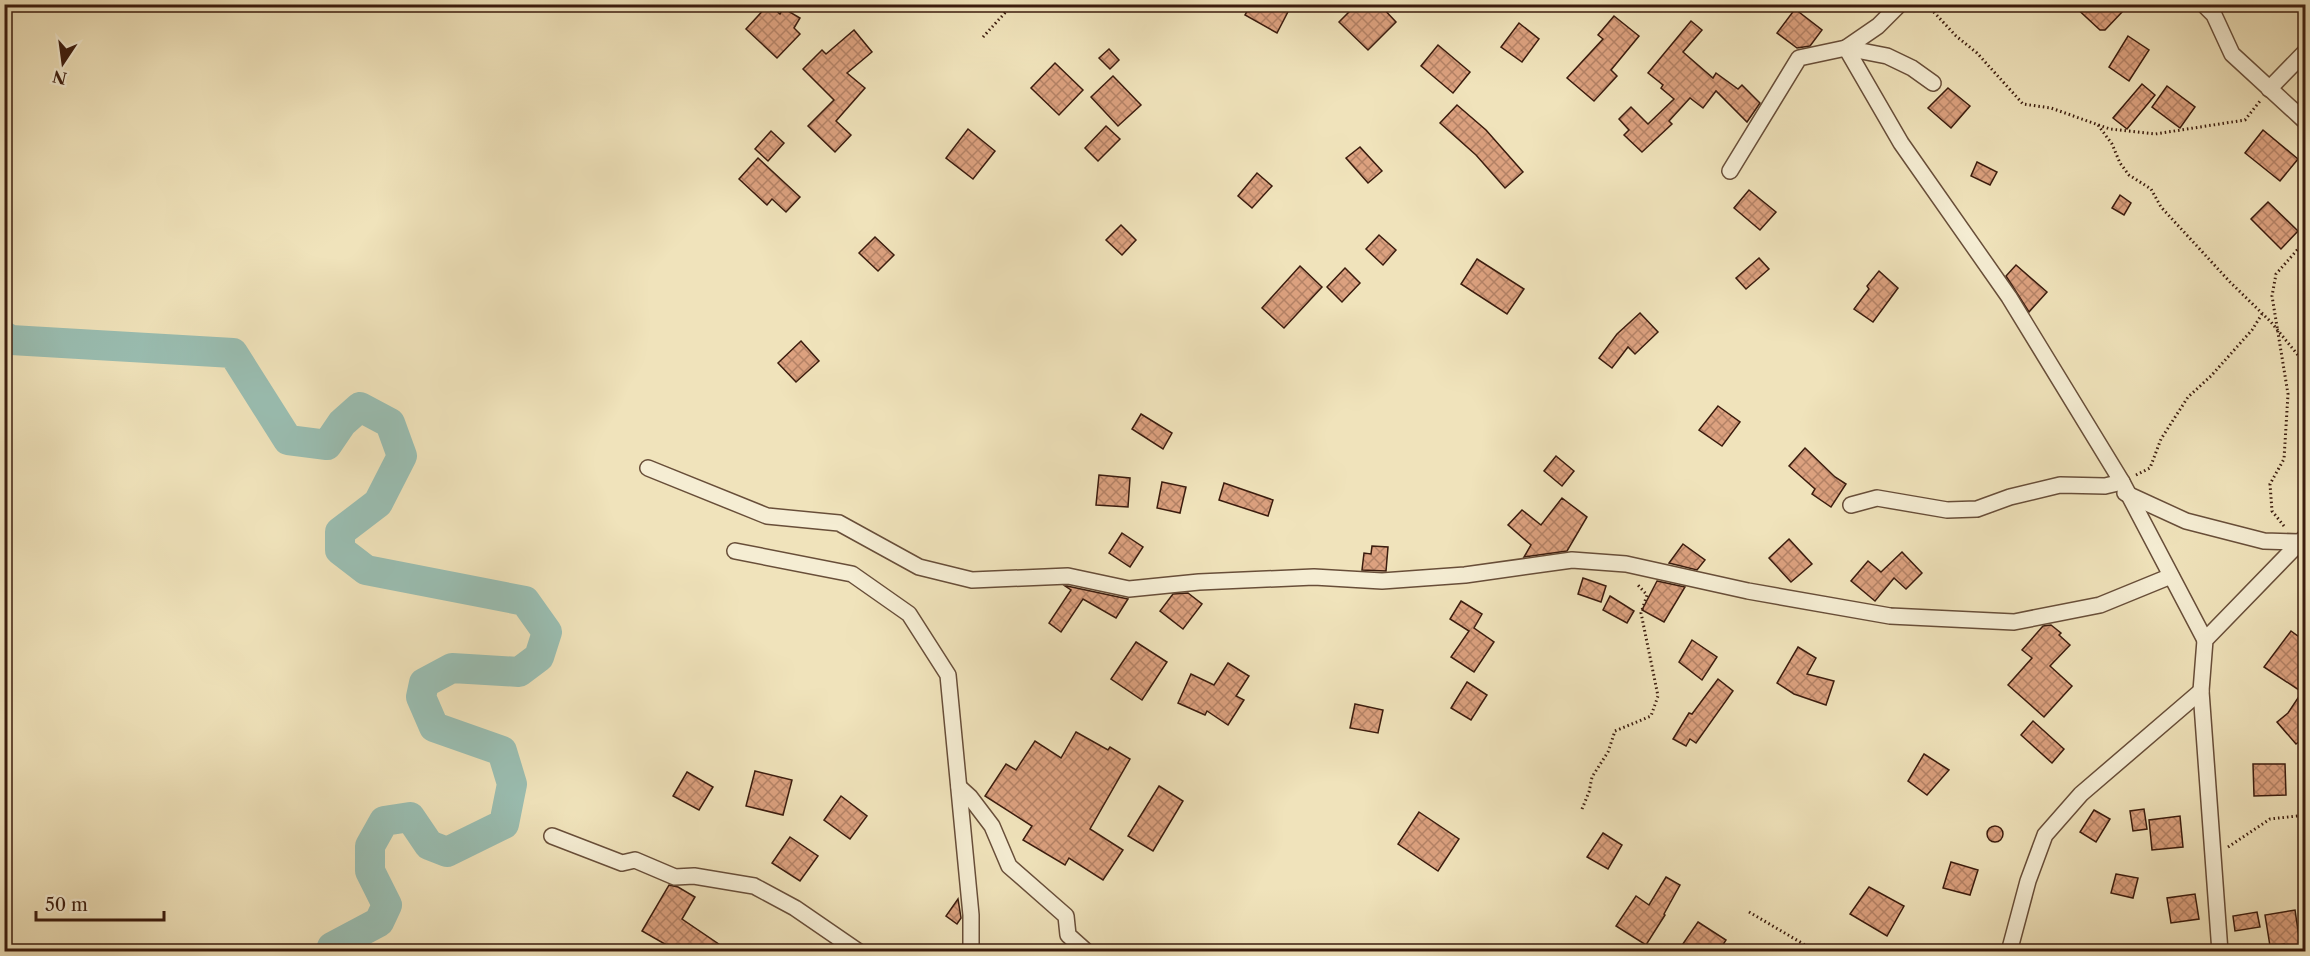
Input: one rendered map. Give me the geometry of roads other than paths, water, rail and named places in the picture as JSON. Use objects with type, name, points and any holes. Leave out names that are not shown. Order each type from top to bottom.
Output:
[{"type":"street","points":[[1730,171],[1800,58],[1846,48],[1878,26],[1900,4]]},
{"type":"street","points":[[2203,4],[2214,15],[2232,54],[2306,122]]},
{"type":"street","points":[[1846,48],[1887,56],[1912,68],[1933,82]]},
{"type":"street","points":[[1846,48],[1901,143],[2009,297],[2125,488],[2205,640],[2201,691],[2220,951]]},
{"type":"street","points":[[2269,89],[2306,51]]},
{"type":"street","points":[[648,468],[766,516],[839,523],[919,567],[972,580],[1068,576],[1129,589],[1199,582],[1314,577],[1382,581],[1465,575],[1572,560],[1626,564],[1748,591],[1890,616],[2014,622],[2100,605],[2171,576]]},
{"type":"street","points":[[1851,505],[1876,498],[1947,510],[1977,509],[2010,497],[2060,485],[2105,486],[2125,488],[2186,521],[2264,541],[2302,539]]},
{"type":"street","points":[[2205,640],[2302,539]]},
{"type":"street","points":[[735,551],[852,574],[909,614],[948,675],[971,915],[971,951]]},
{"type":"street","points":[[2009,951],[2028,881],[2045,835],[2081,794],[2201,691]]},
{"type":"street","points":[[959,787],[970,797],[992,826],[1008,866],[1066,916],[1068,935],[1087,951]]},
{"type":"street","points":[[552,836],[622,863],[635,860],[675,877],[694,876],[754,886],[795,908],[859,951]]},
{"type":"waterway","points":[[4,336],[11,340],[233,353],[288,440],[327,445],[342,423],[360,407],[390,423],[402,456],[378,503],[340,532],[340,550],[366,570],[525,601],[547,632],[539,657],[519,672],[452,668],[424,683],[421,697],[434,727],[502,751],[512,784],[504,824],[447,852],[429,845],[410,817],[384,821],[370,846],[370,871],[387,905],[379,922],[332,947],[330,952]]}]
